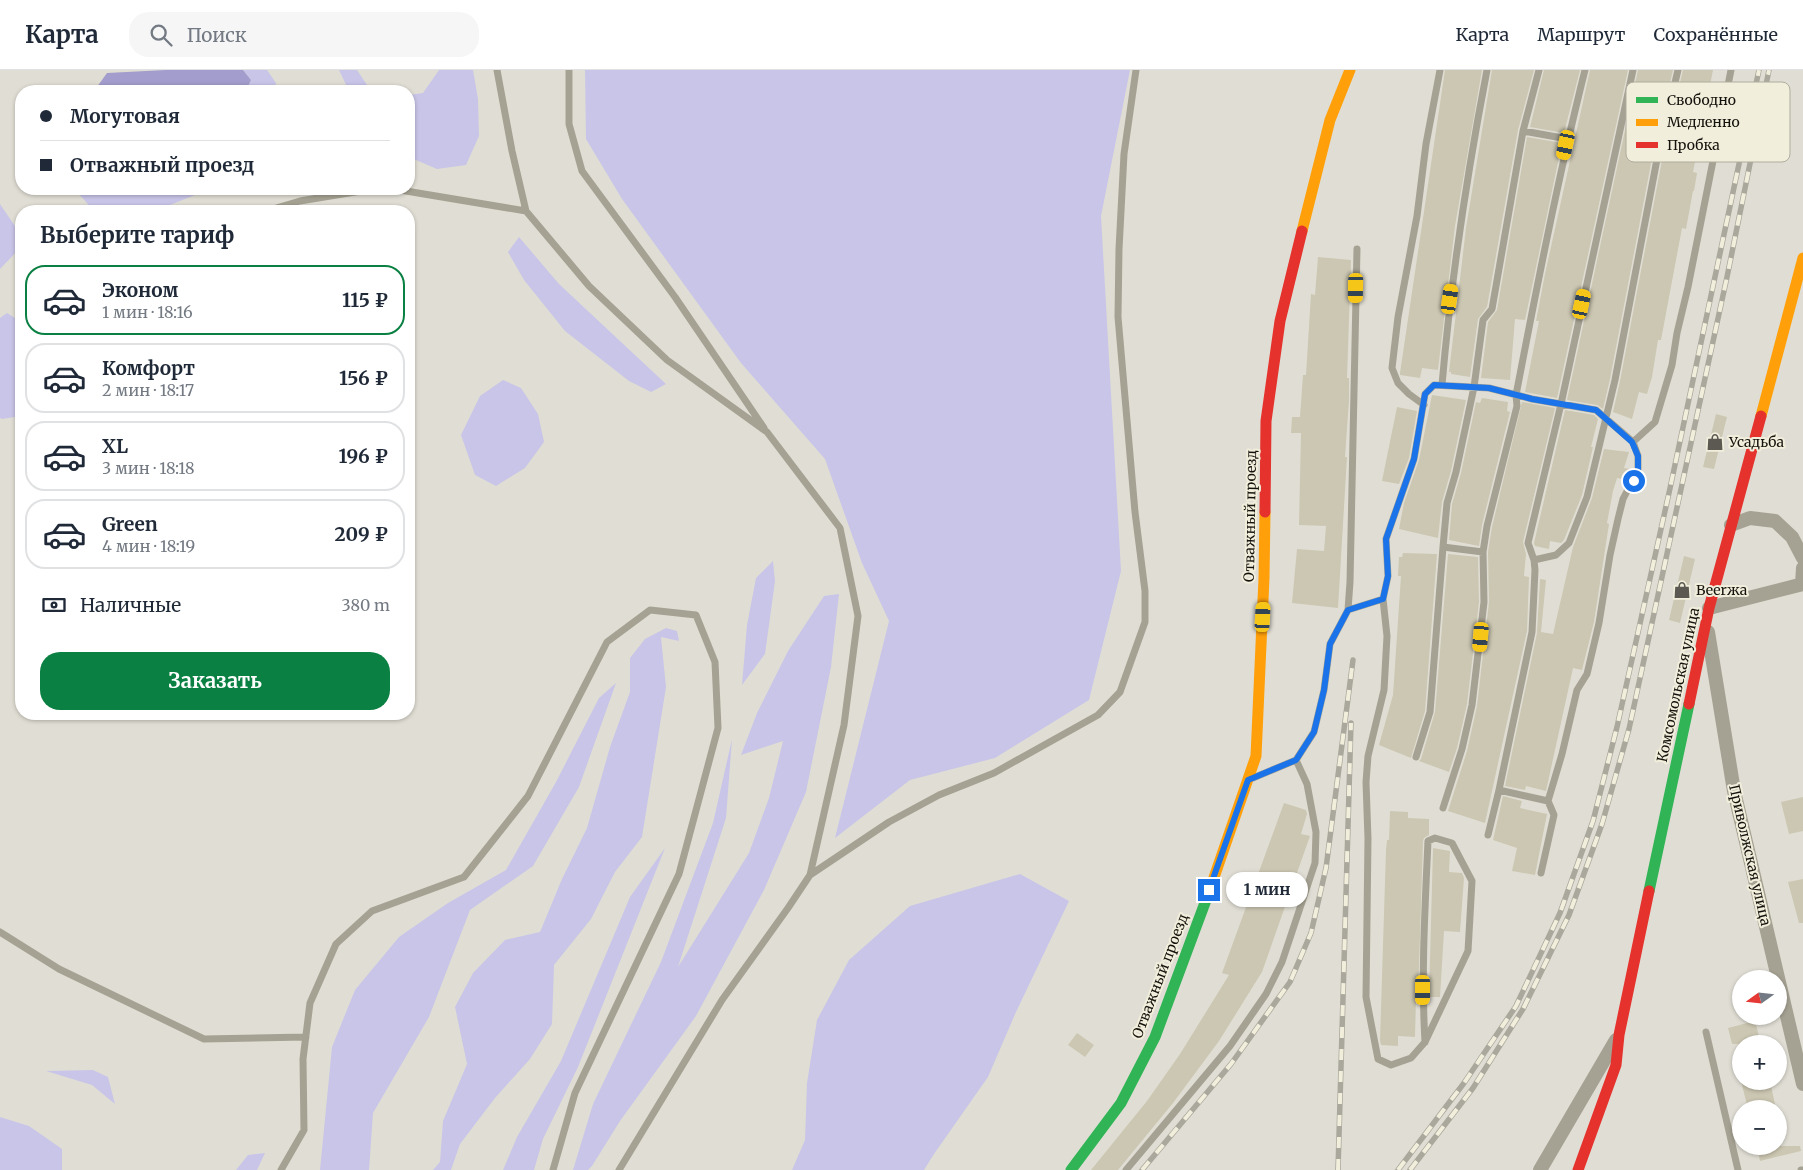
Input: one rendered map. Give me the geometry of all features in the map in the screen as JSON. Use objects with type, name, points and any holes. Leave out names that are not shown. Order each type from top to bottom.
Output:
[{"type":"street","name":"Отважный проезд","points":[[1071,1170],[1121,1103],[1155,1036],[1222,856],[1256,756],[1264,578],[1266,421],[1280,322],[1330,120],[1350,70]]},
{"type":"street","name":"Комсомольская улица","points":[[1578,1170],[1616,1065],[1619,1035],[1706,624],[1803,258]]},
{"type":"street","points":[[1731,524],[1750,518],[1774,521],[1792,537],[1803,558]]},
{"type":"street","points":[[1710,608],[1803,584],[1803,568]]},
{"type":"street","name":"Приволжская улица","points":[[1706,624],[1734,791],[1803,1084]]},
{"type":"street","points":[[1789,1021],[1803,1018]]},
{"type":"street","points":[[1540,1170],[1619,1035]]},
{"type":"lane","points":[[497,70],[512,151],[526,211],[589,286],[667,360],[767,432]]},
{"type":"lane","points":[[569,70],[570,124],[582,171],[675,297],[767,432],[840,528],[858,616],[844,725],[810,874],[722,1000],[619,1170]]},
{"type":"lane","points":[[810,874],[890,822],[939,795],[994,773],[1098,715],[1120,692],[1145,622],[1144,591],[1118,317],[1119,248],[1124,154],[1136,70]]},
{"type":"lane","points":[[1424,405],[1398,383],[1392,368],[1398,317],[1440,70]]},
{"type":"lane","points":[[1442,385],[1448,316],[1457,251],[1479,112],[1488,70]]},
{"type":"lane","points":[[1416,757],[1430,712],[1448,504],[1474,387],[1483,320],[1492,309],[1523,131],[1539,70]]},
{"type":"lane","points":[[1443,808],[1462,749],[1472,704],[1484,602],[1483,552],[1487,526],[1517,406],[1516,395],[1543,250],[1585,70]]},
{"type":"lane","points":[[1488,835],[1532,632],[1535,570],[1534,560],[1528,543],[1561,404],[1626,98]]},
{"type":"lane","points":[[1523,131],[1568,139]]},
{"type":"lane","points":[[1534,560],[1556,555],[1569,543],[1587,497],[1615,380],[1656,162]]},
{"type":"lane","points":[[1632,442],[1655,422],[1672,365],[1676,332],[1688,287],[1713,162]]},
{"type":"lane","points":[[415,192],[526,211]]},
{"type":"lane","points":[[286,205],[336,195]]},
{"type":"lane","points":[[1248,780],[1296,760],[1314,732],[1324,690],[1330,644],[1348,610],[1357,249]]},
{"type":"lane","points":[[1425,1042],[1423,961],[1428,841],[1435,838],[1452,843],[1472,881],[1468,951],[1425,1042],[1411,1058],[1391,1064],[1378,1059],[1366,997],[1368,839],[1366,782],[1368,756],[1384,690],[1387,636],[1383,599],[1388,576],[1386,539],[1414,459],[1425,394],[1434,385],[1489,388],[1596,410],[1632,442],[1638,456],[1638,470],[1623,500],[1610,554],[1599,623],[1587,674],[1577,690],[1548,801],[1554,815],[1541,873]]},
{"type":"lane","points":[[1443,547],[1483,552]]},
{"type":"lane","points":[[1348,610],[1383,599]]},
{"type":"lane","points":[[281,1170],[304,1130],[303,1059],[310,1003],[336,944],[372,911],[464,877],[528,796],[607,642],[650,610],[696,615],[715,662],[718,728],[678,874],[575,1093],[553,1170]]},
{"type":"lane","points":[[1126,1170],[1230,1046],[1266,994],[1282,962],[1314,863],[1316,832],[1307,784],[1296,760]]},
{"type":"lane","points":[[1499,790],[1548,801]]},
{"type":"lane","points":[[0,932],[59,969],[204,1039],[306,1037]]},
{"type":"lane","points":[[1706,1032],[1738,1170]]},
{"type":"shaded area","points":[[166,70],[243,70],[251,80],[249,85],[98,85],[107,73]]},
{"type":"shaded area","points":[[243,70],[267,70],[276,83],[276,85],[249,85],[251,80]]},
{"type":"shaded area","points":[[339,70],[357,70],[367,85],[346,85]]},
{"type":"shaded area","points":[[439,70],[473,70],[478,99],[479,136],[466,165],[437,169],[415,160],[415,94],[423,93]]},
{"type":"shaded area","points":[[585,70],[1130,70],[1101,216],[1121,571],[1089,700],[995,758],[910,780],[835,838],[889,621],[862,563],[825,459],[741,363],[622,199],[586,139]]},
{"type":"shaded area","points":[[80,195],[195,195],[170,205],[89,205]]},
{"type":"shaded area","points":[[0,204],[15,226],[15,253],[0,269]]},
{"type":"shaded area","points":[[519,237],[559,284],[666,384],[651,392],[629,381],[565,331],[524,280],[508,252]]},
{"type":"shaded area","points":[[7,313],[15,318],[15,417],[2,419],[0,418],[0,318]]},
{"type":"shaded area","points":[[503,380],[521,388],[538,414],[544,442],[525,468],[496,486],[475,475],[461,435],[480,396]]},
{"type":"shaded area","points":[[773,561],[775,581],[765,654],[742,685],[747,625],[756,578]]},
{"type":"shaded area","points":[[839,594],[831,667],[806,792],[764,890],[696,1016],[620,1121],[592,1166],[588,1170],[573,1170],[593,1104],[661,962],[713,823],[732,739],[726,818],[678,967],[749,853],[769,798],[783,741],[741,755],[757,713],[788,651],[824,596]]},
{"type":"shaded area","points":[[666,628],[677,631],[679,641],[661,637],[666,687],[642,837],[615,872],[591,919],[554,965],[552,1024],[530,1059],[495,1098],[460,1144],[451,1170],[433,1170],[440,1162],[443,1121],[467,1064],[455,1007],[473,973],[505,940],[540,932],[562,879],[587,828],[610,747],[630,692],[630,658],[645,639]]},
{"type":"shaded area","points":[[616,683],[579,787],[533,866],[470,910],[429,1017],[373,1113],[369,1170],[320,1170],[332,1047],[355,990],[399,937],[448,903],[506,870],[556,782],[599,698]]},
{"type":"shaded area","points":[[665,848],[578,1067],[543,1139],[534,1170],[503,1170],[517,1137],[561,1061],[630,897]]},
{"type":"shaded area","points":[[1020,874],[1069,901],[1016,1012],[988,1077],[924,1170],[792,1170],[805,1140],[807,1083],[817,1020],[849,960],[910,906]]},
{"type":"shaded area","points":[[93,1070],[108,1077],[115,1104],[92,1085],[46,1071]]},
{"type":"shaded area","points":[[0,1117],[29,1126],[62,1149],[62,1170],[0,1170]]},
{"type":"shaded area","points":[[265,1153],[257,1170],[236,1170],[248,1155]]},
{"type":"building","points":[[1445,70],[1482,70],[1455,226],[1438,370],[1422,368],[1420,378],[1400,375],[1400,373]]},
{"type":"building","points":[[1492,70],[1534,70],[1518,130],[1487,307],[1478,319],[1470,377],[1449,372],[1466,228]]},
{"type":"building","points":[[1544,70],[1580,70],[1564,133],[1530,127]]},
{"type":"building","points":[[1590,70],[1628,70],[1557,398],[1525,392],[1539,321],[1536,321],[1545,274]]},
{"type":"building","points":[[1638,70],[1673,70],[1670,82],[1635,82]]},
{"type":"building","points":[[1683,70],[1713,70],[1711,82],[1680,82]]},
{"type":"building","points":[[1626,126],[1626,162],[1651,162],[1610,379],[1603,409],[1597,405],[1567,400]]},
{"type":"building","points":[[1527,137],[1562,143],[1525,320],[1515,319],[1510,380],[1481,378],[1488,322],[1497,310]]},
{"type":"building","points":[[1662,162],[1695,162],[1693,172],[1697,173],[1694,191],[1686,229],[1682,228],[1661,340],[1658,340],[1652,377],[1647,394],[1639,392],[1632,419],[1613,412]]},
{"type":"building","points":[[1318,257],[1351,260],[1347,378],[1349,378],[1349,400],[1345,457],[1347,457],[1338,608],[1292,603],[1297,549],[1324,551],[1326,526],[1299,525],[1301,433],[1291,433],[1292,417],[1300,417],[1303,375],[1306,375],[1311,294],[1315,295]]},
{"type":"building","points":[[1432,395],[1466,400],[1451,471],[1442,502],[1438,538],[1399,529],[1404,503],[1419,460]]},
{"type":"building","points":[[1482,398],[1508,402],[1507,411],[1510,412],[1482,525],[1479,546],[1449,540],[1452,504],[1461,473],[1476,402],[1480,403]]},
{"type":"building","points":[[1522,402],[1555,408],[1523,542],[1526,554],[1524,576],[1529,577],[1527,631],[1485,823],[1448,811],[1467,751],[1477,706],[1489,602],[1488,552],[1492,527]]},
{"type":"building","points":[[1397,407],[1417,411],[1409,458],[1399,484],[1382,481]]},
{"type":"building","points":[[1565,410],[1594,415],[1598,419],[1582,495],[1564,540],[1561,543],[1550,541],[1549,549],[1535,546],[1534,543]]},
{"type":"building","name":"Усадьба","points":[[1716,414],[1727,417],[1714,469],[1703,467]]},
{"type":"building","points":[[1604,449],[1629,452],[1624,468],[1630,469],[1627,480],[1617,478],[1613,491],[1594,622],[1582,670],[1573,668],[1546,791],[1526,786],[1525,790],[1505,786],[1537,633],[1540,579],[1546,580],[1541,632],[1553,634],[1573,547],[1592,498]]},
{"type":"building","points":[[1403,553],[1437,554],[1425,711],[1411,758],[1379,745],[1393,695],[1401,576],[1398,576],[1399,557],[1402,557]]},
{"type":"building","points":[[1448,554],[1478,557],[1479,602],[1467,704],[1457,748],[1449,772],[1419,761],[1435,712]]},
{"type":"building","name":"Beerжа","points":[[1684,556],[1695,559],[1680,623],[1669,620]]},
{"type":"building","points":[[1503,796],[1522,801],[1520,808],[1547,814],[1535,875],[1512,871],[1517,848],[1493,840]]},
{"type":"building","points":[[1803,797],[1803,831],[1789,834],[1781,802]]},
{"type":"building","points":[[1284,803],[1306,810],[1307,814],[1301,834],[1310,836],[1262,972],[1219,1041],[1173,1103],[1118,1170],[1091,1170],[1147,1101],[1180,1054],[1229,975],[1222,973]]},
{"type":"building","points":[[1390,811],[1408,812],[1408,818],[1429,819],[1429,835],[1423,841],[1415,1037],[1398,1036],[1398,1046],[1381,1045],[1380,1040],[1386,850],[1387,840],[1389,840]]},
{"type":"building","points":[[1433,848],[1450,851],[1449,872],[1462,873],[1464,878],[1460,932],[1444,931],[1440,997],[1429,997]]},
{"type":"building","points":[[1803,879],[1803,923],[1799,923],[1788,882]]},
{"type":"building","points":[[1740,1025],[1756,1025],[1759,1035],[1732,1035],[1732,1044],[1728,1028]]},
{"type":"building","points":[[1077,1033],[1094,1045],[1085,1057],[1068,1045]]},
{"type":"building","points":[[1743,1090],[1772,1090],[1774,1100],[1746,1100]]},
{"type":"building","points":[[1787,1146],[1800,1146],[1801,1151],[1787,1154]]},
{"type":"building","points":[[1759,1155],[1785,1155],[1760,1161]]},
{"type":"railway","points":[[1756,82],[1759,70]]},
{"type":"railway","points":[[1767,82],[1769,70]]},
{"type":"railway","points":[[1398,1170],[1464,1083],[1516,1006],[1560,913],[1593,821],[1617,727],[1669,493],[1739,162]]},
{"type":"railway","points":[[1410,1170],[1473,1088],[1523,1009],[1569,915],[1602,824],[1629,729],[1750,162]]},
{"type":"railway","points":[[1142,1170],[1231,1064],[1290,982],[1311,933],[1326,868],[1353,660]]},
{"type":"railway","points":[[1338,1170],[1351,723]]},
{"type":"traffic: fast","points":[[1649,891],[1689,704]]},
{"type":"traffic: fast","points":[[1071,1170],[1121,1103],[1155,1037],[1209,892]]},
{"type":"traffic: slow","points":[[1302,231],[1330,120],[1350,70]]},
{"type":"traffic: slow","points":[[1761,416],[1803,258]]},
{"type":"traffic: slow","points":[[1209,892],[1256,756],[1265,512]]},
{"type":"traffic: jam","points":[[1265,512],[1266,421],[1280,321],[1302,231]]},
{"type":"traffic: jam","points":[[1689,704],[1709,608],[1761,416]]},
{"type":"traffic: jam","points":[[1578,1170],[1616,1065],[1619,1035],[1649,891]]},
{"type":"place","name":"Усадьба","points":[[1715,442]]},
{"type":"place","name":"Beerжа","points":[[1682,590]]},
{"type":"route","points":[[1209,890],[1248,780],[1296,760],[1314,732],[1324,690],[1330,644],[1339,624],[1348,610],[1383,599],[1388,576],[1386,539],[1414,459],[1425,394],[1434,385],[1489,388],[1532,399],[1596,410],[1632,442],[1638,456],[1638,470],[1634,481]]}]
